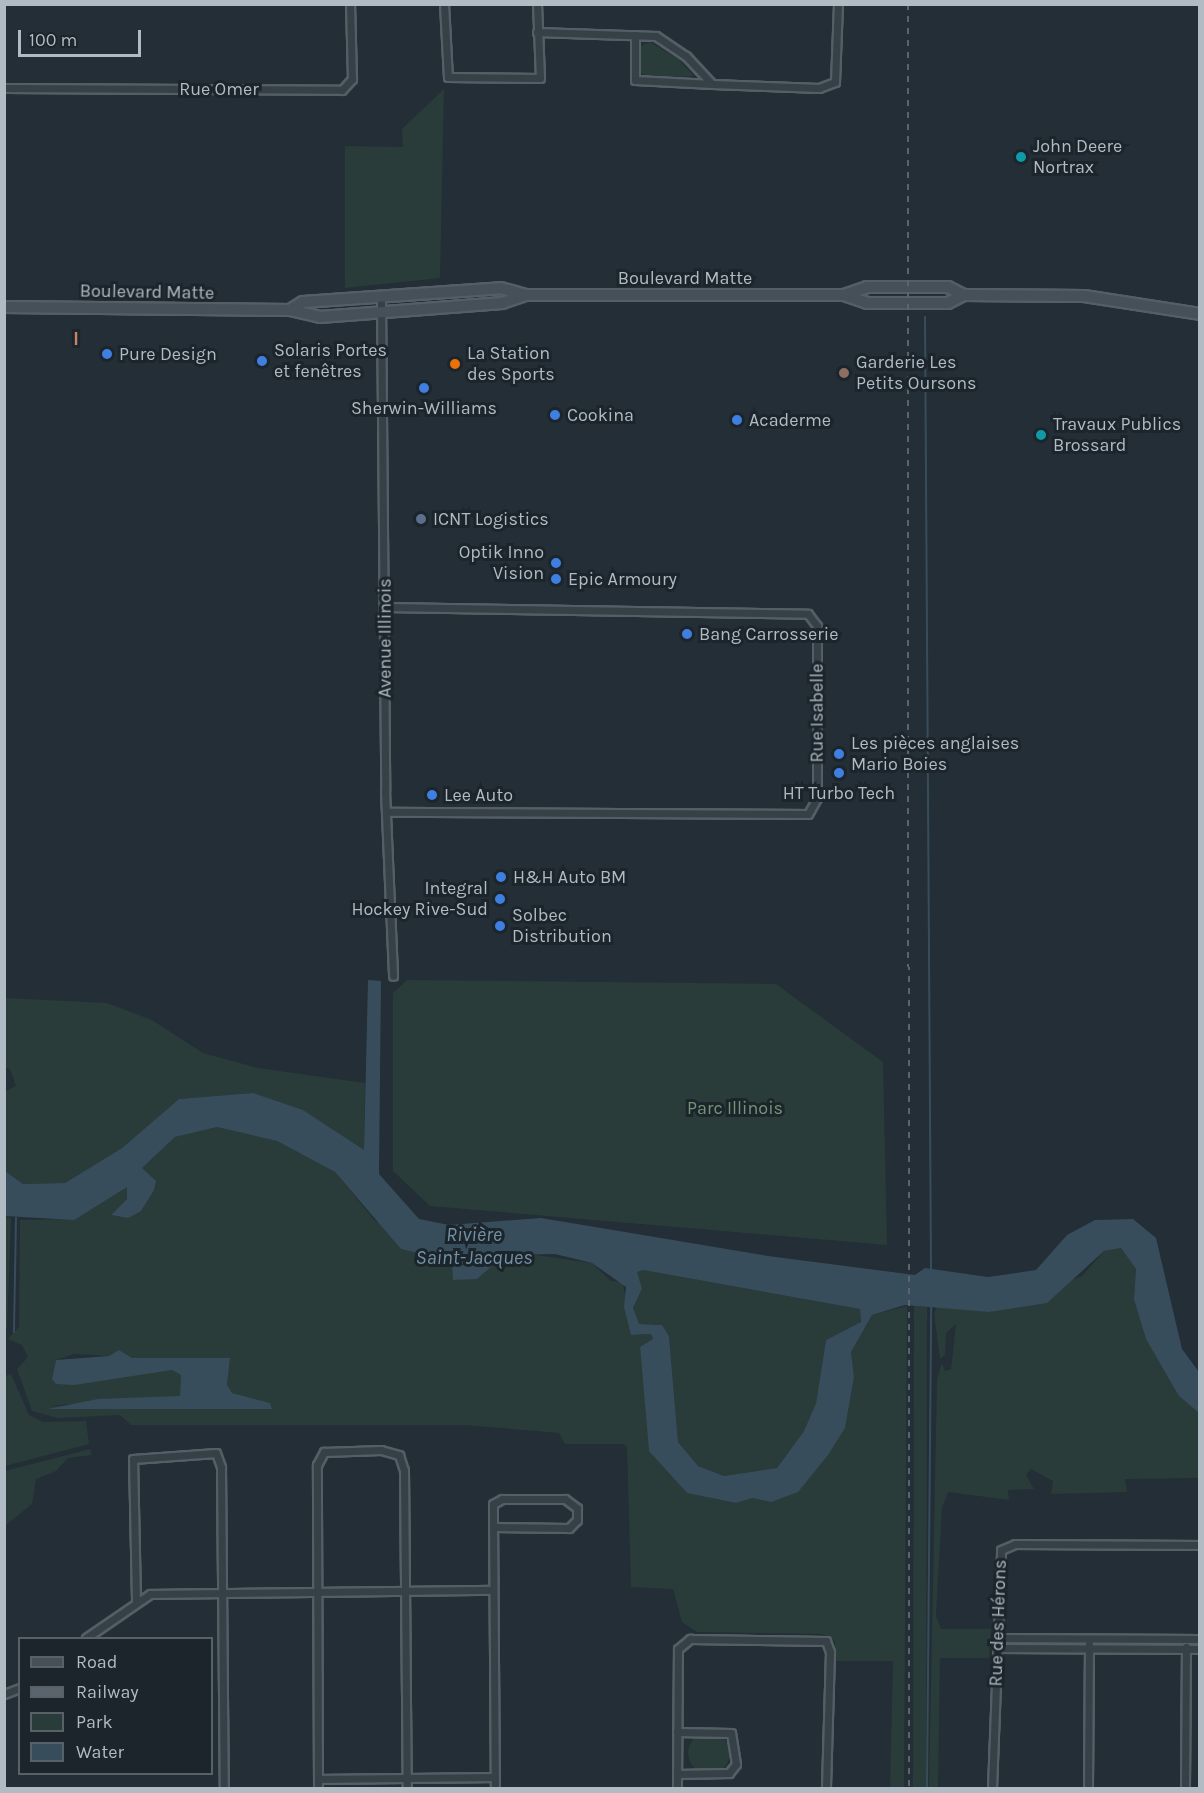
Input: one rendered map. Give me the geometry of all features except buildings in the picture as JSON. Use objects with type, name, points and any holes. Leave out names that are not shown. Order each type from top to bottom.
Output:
[{"type":"main road","name":"Boulevard Matte","points":[[844,295],[867,287],[948,287],[964,295],[1096,297],[1200,314]]},
{"type":"main road","name":"Boulevard Matte","points":[[290,310],[303,302],[381,299],[501,288],[525,295],[844,295],[889,303],[948,303],[964,295]]},
{"type":"main road","name":"Boulevard Matte","points":[[4,307],[290,310],[303,317],[381,314],[502,303],[525,295]]},
{"type":"street","name":"Rue Omer","points":[[4,88],[342,90],[352,79],[350,4]]},
{"type":"street","points":[[444,4],[448,77],[540,78],[537,4]]},
{"type":"street","points":[[635,35],[635,80],[819,88],[836,82],[838,4]]},
{"type":"street","points":[[537,32],[656,36],[686,56],[712,84]]},
{"type":"street","name":"Avenue Illinois","points":[[381,299],[387,812],[393,976]]},
{"type":"street","name":"Rue Isabelle","points":[[385,607],[808,614],[817,626],[817,798],[808,814],[387,812]]},
{"type":"street","points":[[136,1600],[130,1466],[147,1454],[209,1450],[220,1457],[224,1592],[224,1788]]},
{"type":"street","points":[[318,1788],[319,1457],[330,1450],[381,1450],[404,1461],[407,1788]]},
{"type":"street","points":[[493,1527],[569,1527],[577,1520],[577,1508],[570,1499],[498,1499],[493,1527],[495,1788]]},
{"type":"street","name":"Rue des Hérons","points":[[992,1788],[998,1559],[1009,1545],[1200,1545]]},
{"type":"street","points":[[87,1637],[136,1600],[163,1593],[494,1590]]},
{"type":"street","points":[[997,1638],[1200,1639]]},
{"type":"street","points":[[1088,1788],[1089,1638]]},
{"type":"street","points":[[1185,1788],[1186,1639]]},
{"type":"street","points":[[677,1788],[678,1649],[684,1641],[826,1641],[830,1652],[826,1788]]},
{"type":"street","points":[[997,1648],[1200,1649]]},
{"type":"street","points":[[677,1732],[731,1733],[736,1764],[729,1773],[677,1774]]},
{"type":"street","points":[[318,1779],[495,1777]]},
{"type":"green space","points":[[650,42],[678,59],[694,76],[650,78],[641,73],[641,46]]},
{"type":"green space","points":[[444,89],[440,278],[345,288],[345,146],[403,147],[402,129]]},
{"type":"green space","name":"Parc Illinois","points":[[407,980],[776,984],[883,1062],[887,1245],[430,1206],[393,1171],[393,993]]},
{"type":"green space","points":[[5,998],[107,1003],[152,1020],[203,1053],[258,1068],[365,1083],[364,1151],[303,1110],[253,1093],[179,1099],[122,1148],[65,1183],[23,1184],[5,1171],[4,1092],[16,1086],[10,1069],[5,1068]]},
{"type":"green space","points":[[217,1127],[277,1141],[335,1172],[375,1221],[477,1279],[505,1255],[522,1253],[592,1263],[611,1281],[623,1282],[631,1335],[651,1334],[653,1340],[640,1347],[649,1450],[687,1493],[736,1503],[751,1498],[771,1502],[845,1428],[854,1377],[851,1352],[872,1315],[907,1306],[904,1788],[890,1788],[893,1661],[836,1661],[835,1641],[822,1634],[697,1632],[682,1622],[673,1589],[631,1587],[627,1447],[623,1444],[565,1444],[559,1433],[465,1425],[131,1425],[120,1415],[57,1418],[32,1411],[17,1369],[28,1357],[22,1345],[8,1339],[19,1327],[20,1220],[74,1219],[127,1186],[127,1199],[111,1215],[128,1218],[150,1175],[142,1168],[175,1137]],"holes":[[[119,1350],[132,1358],[230,1358],[227,1385],[232,1393],[270,1403],[49,1406],[180,1396],[181,1375],[172,1370],[52,1379],[56,1360],[74,1354],[109,1356]]]},
{"type":"green space","points":[[4,1216],[11,1218],[7,1329],[4,1328]]},
{"type":"green space","points":[[1121,1248],[1136,1269],[1134,1299],[1165,1367],[1179,1396],[1199,1413],[1199,1478],[1125,1479],[1127,1492],[1051,1494],[1053,1481],[1031,1469],[1026,1475],[1034,1489],[1008,1490],[1009,1500],[948,1492],[942,1508],[936,1616],[941,1629],[991,1629],[989,1658],[940,1658],[938,1788],[929,1788],[937,1379],[942,1363],[945,1371],[951,1369],[956,1324],[946,1333],[945,1355],[940,1359],[934,1313],[937,1307],[989,1312],[1082,1276],[1104,1251]]},
{"type":"green space","points":[[643,1270],[860,1309],[861,1322],[826,1340],[816,1403],[804,1431],[777,1468],[724,1476],[698,1466],[678,1442],[669,1336],[662,1325],[638,1324],[633,1308],[642,1290],[636,1272]]},
{"type":"green space","points":[[914,1305],[927,1307],[926,1788],[913,1788]]},
{"type":"green space","points":[[11,1374],[29,1415],[43,1422],[86,1421],[89,1444],[5,1466],[5,1376]]},
{"type":"green space","points":[[90,1449],[92,1455],[68,1458],[56,1471],[36,1479],[32,1504],[5,1526],[5,1471]]},
{"type":"green space","points":[[709,1732],[724,1738],[730,1753],[724,1768],[709,1774],[694,1768],[688,1753],[694,1738]]},
{"type":"water","name":"Rivière Saint-Jacques","points":[[368,980],[381,981],[379,1174],[419,1219],[449,1225],[541,1218],[768,1256],[915,1275],[925,1268],[988,1277],[1036,1270],[1067,1235],[1095,1220],[1133,1219],[1156,1238],[1182,1349],[1199,1372],[1199,1413],[1179,1396],[1146,1339],[1134,1299],[1136,1269],[1121,1248],[1104,1251],[1047,1303],[989,1312],[905,1305],[872,1315],[851,1352],[854,1377],[845,1428],[828,1455],[798,1492],[771,1502],[752,1498],[736,1503],[687,1493],[649,1451],[640,1347],[653,1339],[651,1334],[631,1335],[624,1307],[626,1287],[592,1263],[555,1254],[505,1255],[477,1279],[453,1280],[452,1261],[401,1249],[335,1172],[277,1141],[217,1127],[175,1137],[142,1168],[156,1181],[154,1190],[141,1211],[128,1218],[111,1215],[127,1199],[127,1187],[74,1220],[5,1216],[5,1171],[23,1184],[65,1183],[122,1148],[179,1099],[253,1093],[303,1110],[364,1150]],"holes":[[[643,1270],[860,1309],[861,1322],[826,1340],[816,1403],[804,1431],[777,1468],[724,1476],[698,1466],[678,1442],[669,1336],[662,1325],[639,1324],[633,1308],[642,1289],[637,1272]]]},
{"type":"water","points":[[119,1350],[132,1358],[230,1358],[227,1385],[232,1393],[270,1403],[272,1409],[48,1409],[98,1399],[180,1396],[181,1375],[172,1370],[74,1385],[56,1384],[52,1379],[56,1360],[109,1356]]},
{"type":"waterway","points":[[925,317],[931,1271]]},
{"type":"waterway","points":[[14,1332],[16,1218]]},
{"type":"waterway","points":[[927,1788],[931,1303]]},
{"type":"railway","points":[[908,4],[909,1788]]},
{"type":"place","name":"John Deere Nortrax","points":[[1021,157]]},
{"type":"place","name":"Pure Design","points":[[107,354]]},
{"type":"place","name":"Solaris Portes et fenêtres","points":[[262,361]]},
{"type":"place","name":"La Station des Sports","points":[[455,364]]},
{"type":"place","name":"Garderie Les Petits Oursons","points":[[844,373]]},
{"type":"place","name":"Sherwin-Williams","points":[[424,388]]},
{"type":"place","name":"Cookina","points":[[555,415]]},
{"type":"place","name":"Acaderme","points":[[737,420]]},
{"type":"place","name":"Travaux Publics Brossard","points":[[1041,435]]},
{"type":"place","name":"ICNT Logistics","points":[[421,519]]},
{"type":"place","name":"Optik Inno Vision","points":[[556,563]]},
{"type":"place","name":"Epic Armoury","points":[[556,579]]},
{"type":"place","name":"Bang Carrosserie","points":[[687,634]]},
{"type":"place","name":"Les pièces anglaises Mario Boies","points":[[839,754]]},
{"type":"place","name":"HT Turbo Tech","points":[[839,773]]},
{"type":"place","name":"Lee Auto","points":[[432,795]]},
{"type":"place","name":"H&H Auto BM","points":[[501,877]]},
{"type":"place","name":"Integral Hockey Rive-Sud","points":[[500,899]]},
{"type":"place","name":"Solbec Distribution","points":[[500,926]]},
{"type":"district","name":"I","points":[[76,338]]}]
